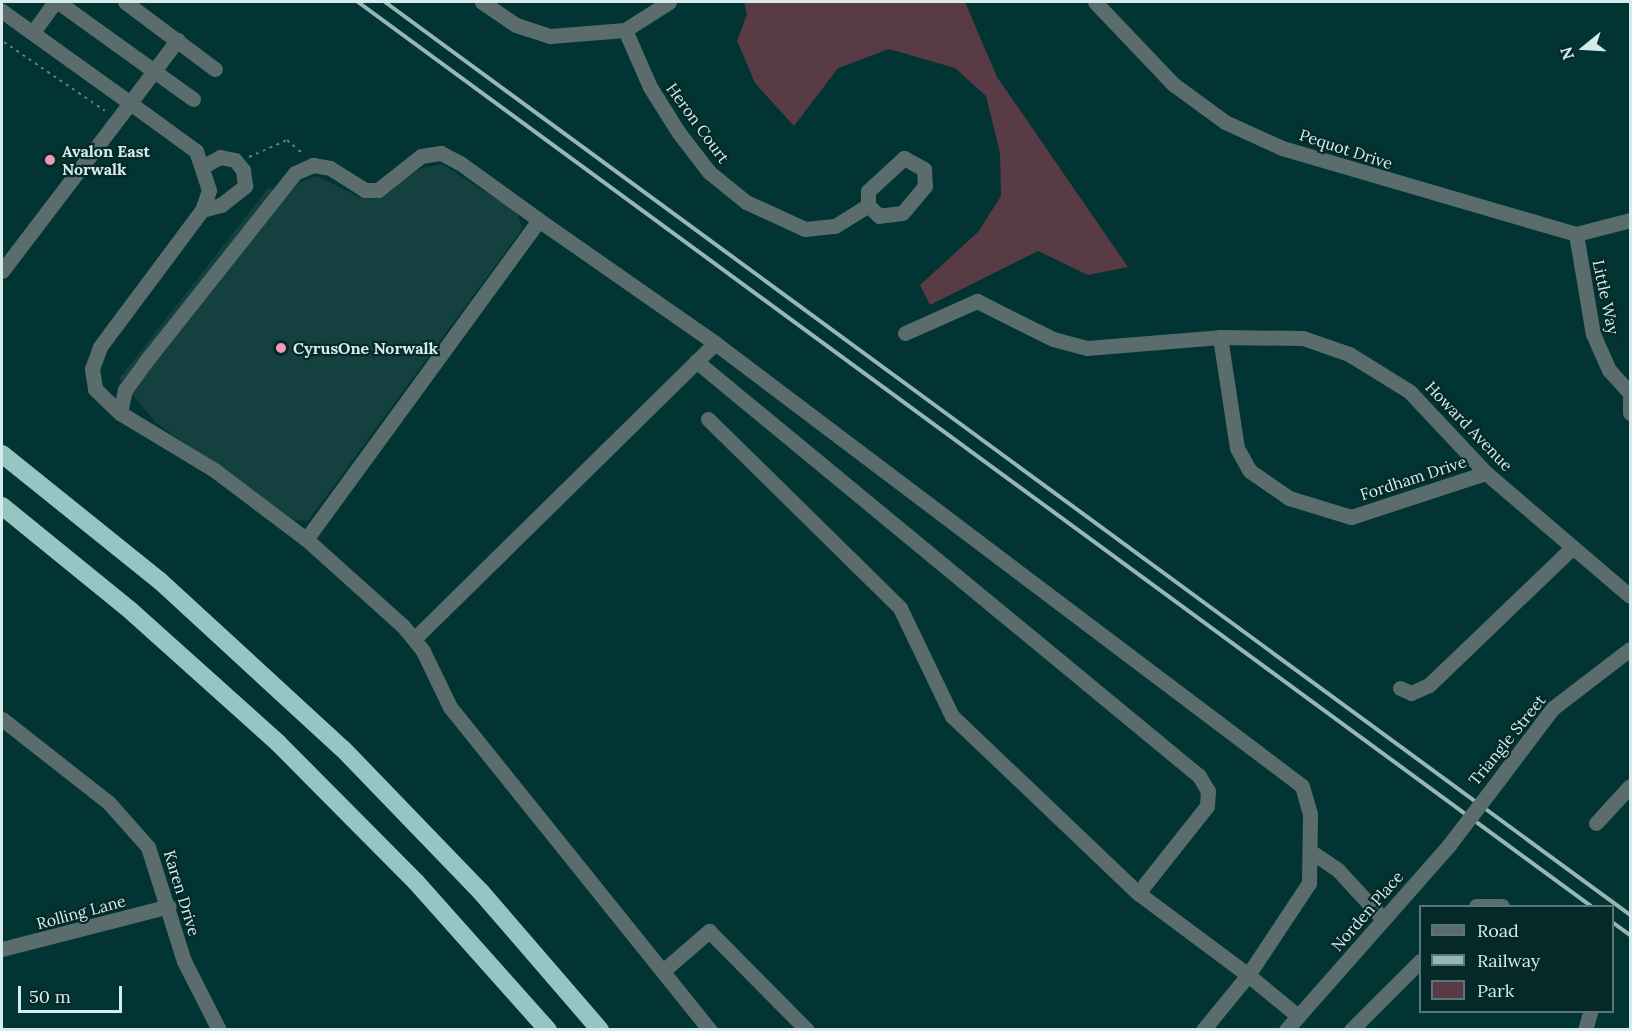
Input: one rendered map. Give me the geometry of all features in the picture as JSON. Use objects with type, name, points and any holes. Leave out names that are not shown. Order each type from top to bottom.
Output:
[{"type":"highway","points":[[2,454],[160,581],[322,728],[481,892],[600,1029]]},
{"type":"highway","points":[[2,506],[139,617],[285,749],[416,882],[548,1029]]},
{"type":"street","points":[[33,32],[57,2],[193,99]]},
{"type":"street","points":[[125,2],[215,69]]},
{"type":"street","points":[[482,2],[516,25],[550,36],[625,30],[669,2]]},
{"type":"street","name":"Pequot Drive","points":[[1095,2],[1132,45],[1225,122],[1364,175],[1576,234]]},
{"type":"street","points":[[2,10],[196,151],[204,166],[208,190],[202,210],[96,354],[95,389],[120,413],[213,469],[306,538],[416,638],[450,707],[710,1029]]},
{"type":"street","name":"Heron Court","points":[[625,30],[650,87],[679,133],[709,172],[746,202],[805,229],[835,226],[868,205]]},
{"type":"street","points":[[2,271],[177,40]]},
{"type":"street","points":[[120,413],[125,390],[146,361],[295,173],[313,165],[330,168],[364,190],[378,190],[421,156],[441,153],[715,343],[1302,786],[1310,814],[1309,883],[1248,975],[1203,1029]]},
{"type":"street","points":[[202,210],[221,206],[244,186],[243,170],[235,160],[220,157],[204,166]]},
{"type":"street","points":[[306,538],[539,220]]},
{"type":"street","points":[[1576,234],[1630,220]]},
{"type":"street","name":"Little Way","points":[[1576,234],[1593,334],[1609,370],[1630,393]]},
{"type":"street","name":"Howard Avenue","points":[[905,333],[977,301],[1053,339],[1087,348],[1220,337],[1302,338],[1349,354],[1409,391],[1486,473],[1630,596]]},
{"type":"street","name":"Fordham Drive","points":[[1220,337],[1237,448],[1250,471],[1289,498],[1325,513],[1351,517],[1486,473]]},
{"type":"street","points":[[416,638],[715,343]]},
{"type":"street","points":[[696,361],[1199,776],[1208,791],[1207,806],[1138,893]]},
{"type":"street","points":[[1630,398],[1630,413]]},
{"type":"street","points":[[708,419],[900,608],[952,716],[1138,893],[1248,975],[1298,1016]]},
{"type":"street","points":[[1400,688],[1411,693],[1429,685],[1573,547]]},
{"type":"street","name":"Triangle Street","points":[[1472,813],[1553,708],[1630,649]]},
{"type":"street","name":"Karen Drive","points":[[2,719],[130,823],[152,855],[184,962],[219,1029]]},
{"type":"street","points":[[1596,823],[1630,786]]},
{"type":"street","name":"Norden Place","points":[[1286,1029],[1449,845],[1472,813]]},
{"type":"street","points":[[1310,851],[1338,870],[1383,919]]},
{"type":"street","name":"Rolling Lane","points":[[2,949],[169,906]]},
{"type":"street","points":[[664,970],[709,931],[807,1029]]},
{"type":"street","points":[[1351,1029],[1419,962]]},
{"type":"street","points":[[1585,1029],[1589,1013]]},
{"type":"path","points":[[2,45],[3,41],[117,120]]},
{"type":"path","points":[[235,160],[287,140],[313,165]]},
{"type":"shaded area","points":[[442,164],[517,212],[522,229],[308,521],[294,520],[156,423],[119,379],[269,187],[284,198],[300,182],[317,176],[359,197],[376,199],[421,168]]},
{"type":"green space","points":[[744,2],[965,2],[997,77],[1128,267],[1088,275],[1038,251],[930,305],[920,285],[978,232],[1001,196],[1000,153],[986,96],[955,68],[889,49],[838,68],[794,126],[755,83],[737,41],[747,14]]},
{"type":"railway","points":[[358,2],[1590,905]]},
{"type":"railway","points":[[385,2],[1630,915]]},
{"type":"railway","points":[[1614,923],[1630,935]]},
{"type":"place","name":"Avalon East Norwalk","points":[[50,160]]},
{"type":"place","name":"CyrusOne Norwalk","points":[[281,348]]}]
